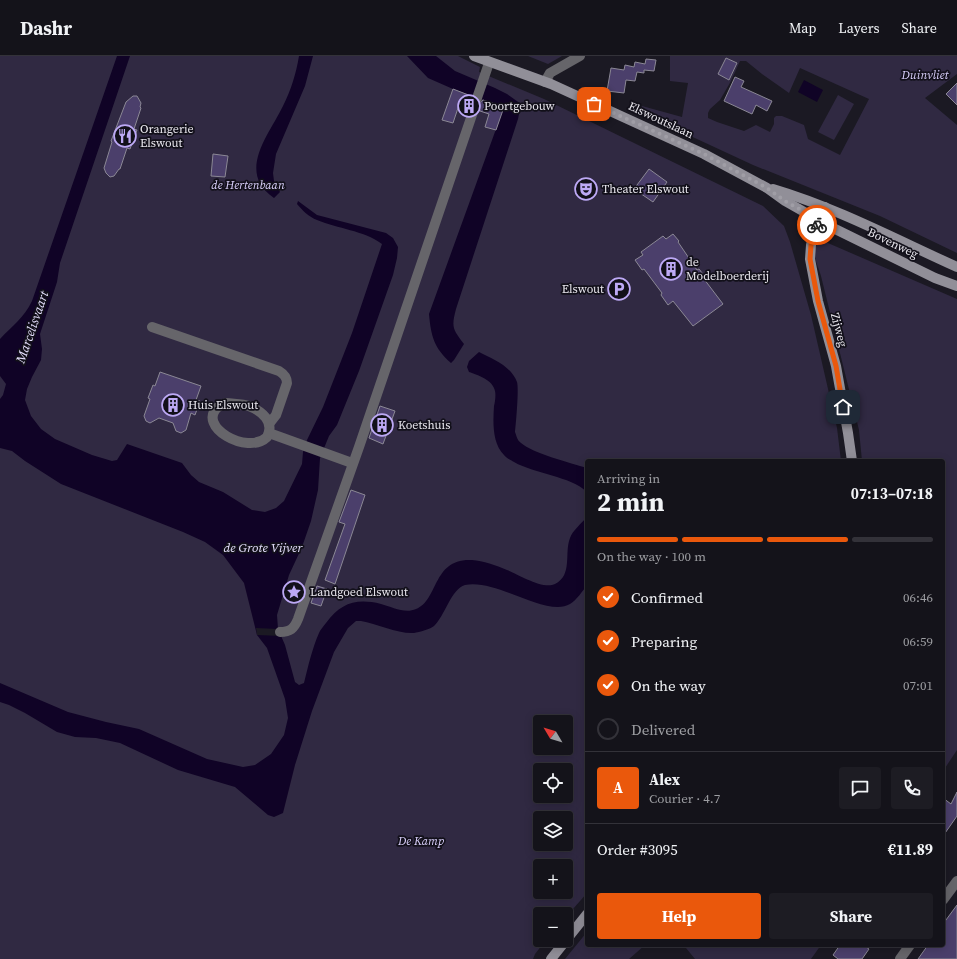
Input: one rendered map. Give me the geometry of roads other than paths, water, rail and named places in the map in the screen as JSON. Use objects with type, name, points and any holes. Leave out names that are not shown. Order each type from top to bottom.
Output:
[{"type":"street","name":"Elswoutslaan","points":[[474,56],[545,82],[704,154],[767,188],[785,201],[819,220]]},
{"type":"street","points":[[545,82],[550,73],[580,56]]},
{"type":"street","points":[[477,98],[489,62]]},
{"type":"street","points":[[280,632],[289,632],[295,626],[474,109]]},
{"type":"street","name":"Elswoutslaan","points":[[767,188],[796,196],[825,207]]},
{"type":"street","name":"Zijweg","points":[[825,207],[811,245],[810,259],[818,301],[836,366],[852,459]]},
{"type":"street","name":"Bovenweg","points":[[825,207],[957,267]]},
{"type":"street","name":"Bovenweg","points":[[819,220],[935,278],[957,286]]},
{"type":"street","points":[[152,328],[279,371],[283,374],[287,378],[287,383],[276,415],[264,440],[257,443],[247,444],[234,441],[215,427],[213,422],[213,414],[218,408],[226,403],[248,406],[259,411],[267,419],[269,428]]},
{"type":"street","points":[[269,428],[306,446],[352,464]]},
{"type":"street","points":[[945,897],[957,881]]},
{"type":"street","points":[[550,959],[585,916]]},
{"type":"street","points":[[900,959],[909,947]]},
{"type":"water","points":[[117,56],[130,56],[60,263],[57,282],[40,334],[42,349],[41,360],[27,389],[25,400],[31,416],[41,429],[55,439],[92,455],[112,461],[117,460],[127,444],[182,463],[191,475],[199,482],[223,492],[252,510],[265,512],[276,508],[284,501],[302,464],[303,452],[307,440],[323,407],[352,333],[382,244],[375,239],[359,233],[314,219],[297,204],[298,201],[317,215],[386,233],[393,238],[398,247],[393,275],[359,371],[337,425],[329,436],[320,458],[318,490],[311,521],[302,547],[289,575],[277,615],[278,629],[285,645],[295,682],[299,685],[304,683],[319,632],[332,616],[343,607],[357,602],[372,602],[407,611],[416,609],[429,597],[443,572],[459,561],[472,560],[485,562],[537,583],[544,585],[555,584],[561,580],[566,569],[568,544],[571,535],[585,519],[585,588],[573,602],[560,607],[548,606],[491,587],[477,584],[465,585],[452,597],[438,622],[428,629],[408,633],[367,622],[356,621],[348,628],[334,652],[312,711],[295,765],[283,813],[274,817],[268,815],[235,787],[178,770],[120,743],[96,738],[75,737],[57,732],[25,713],[0,702],[0,683],[68,712],[139,729],[207,759],[243,767],[255,765],[271,754],[284,735],[288,718],[285,699],[267,648],[257,635],[244,583],[223,555],[205,542],[183,532],[61,484],[12,451],[0,448],[0,399],[3,395],[6,384],[0,376],[0,339],[22,317],[32,301]]},
{"type":"water","points":[[299,56],[313,56],[305,86],[276,154],[273,173],[274,181],[280,192],[274,198],[263,188],[257,177],[256,165],[264,141],[288,94],[295,76]]},
{"type":"water","points":[[407,56],[436,56],[455,71],[507,94],[521,104],[518,119],[456,309],[453,324],[457,335],[464,344],[451,363],[437,347],[434,341],[429,314],[504,107],[453,89],[428,78]]},
{"type":"water","points":[[804,80],[823,90],[817,102],[798,92]]},
{"type":"water","points":[[479,352],[496,360],[506,367],[514,376],[518,386],[515,432],[517,438],[526,447],[542,454],[585,467],[585,491],[571,482],[532,470],[506,457],[497,445],[495,438],[494,387],[485,378],[469,372],[467,367],[469,361]]},
{"type":"place","name":"Poortgebouw","points":[[469,106]]},
{"type":"place","name":"Orangerie Elswout","points":[[125,136]]},
{"type":"place","name":"Theater Elswout","points":[[586,189]]},
{"type":"place","name":"de Modelboerderij","points":[[671,269]]},
{"type":"place","name":"Elswout","points":[[619,289]]},
{"type":"place","name":"Huis Elswout","points":[[173,405]]},
{"type":"place","name":"Koetshuis","points":[[382,425]]},
{"type":"place","name":"Landgoed Elswout","points":[[294,592]]},
{"type":"park label","name":"Duinvliet","points":[[925,75]]},
{"type":"park label","name":"de Hertenbaan","points":[[248,185]]},
{"type":"park label","name":"De Kamp","points":[[421,841]]},
{"type":"water label","name":"Marcelisvaart","points":[[32,327]]},
{"type":"water label","name":"de Grote Vijver","points":[[263,547]]}]
